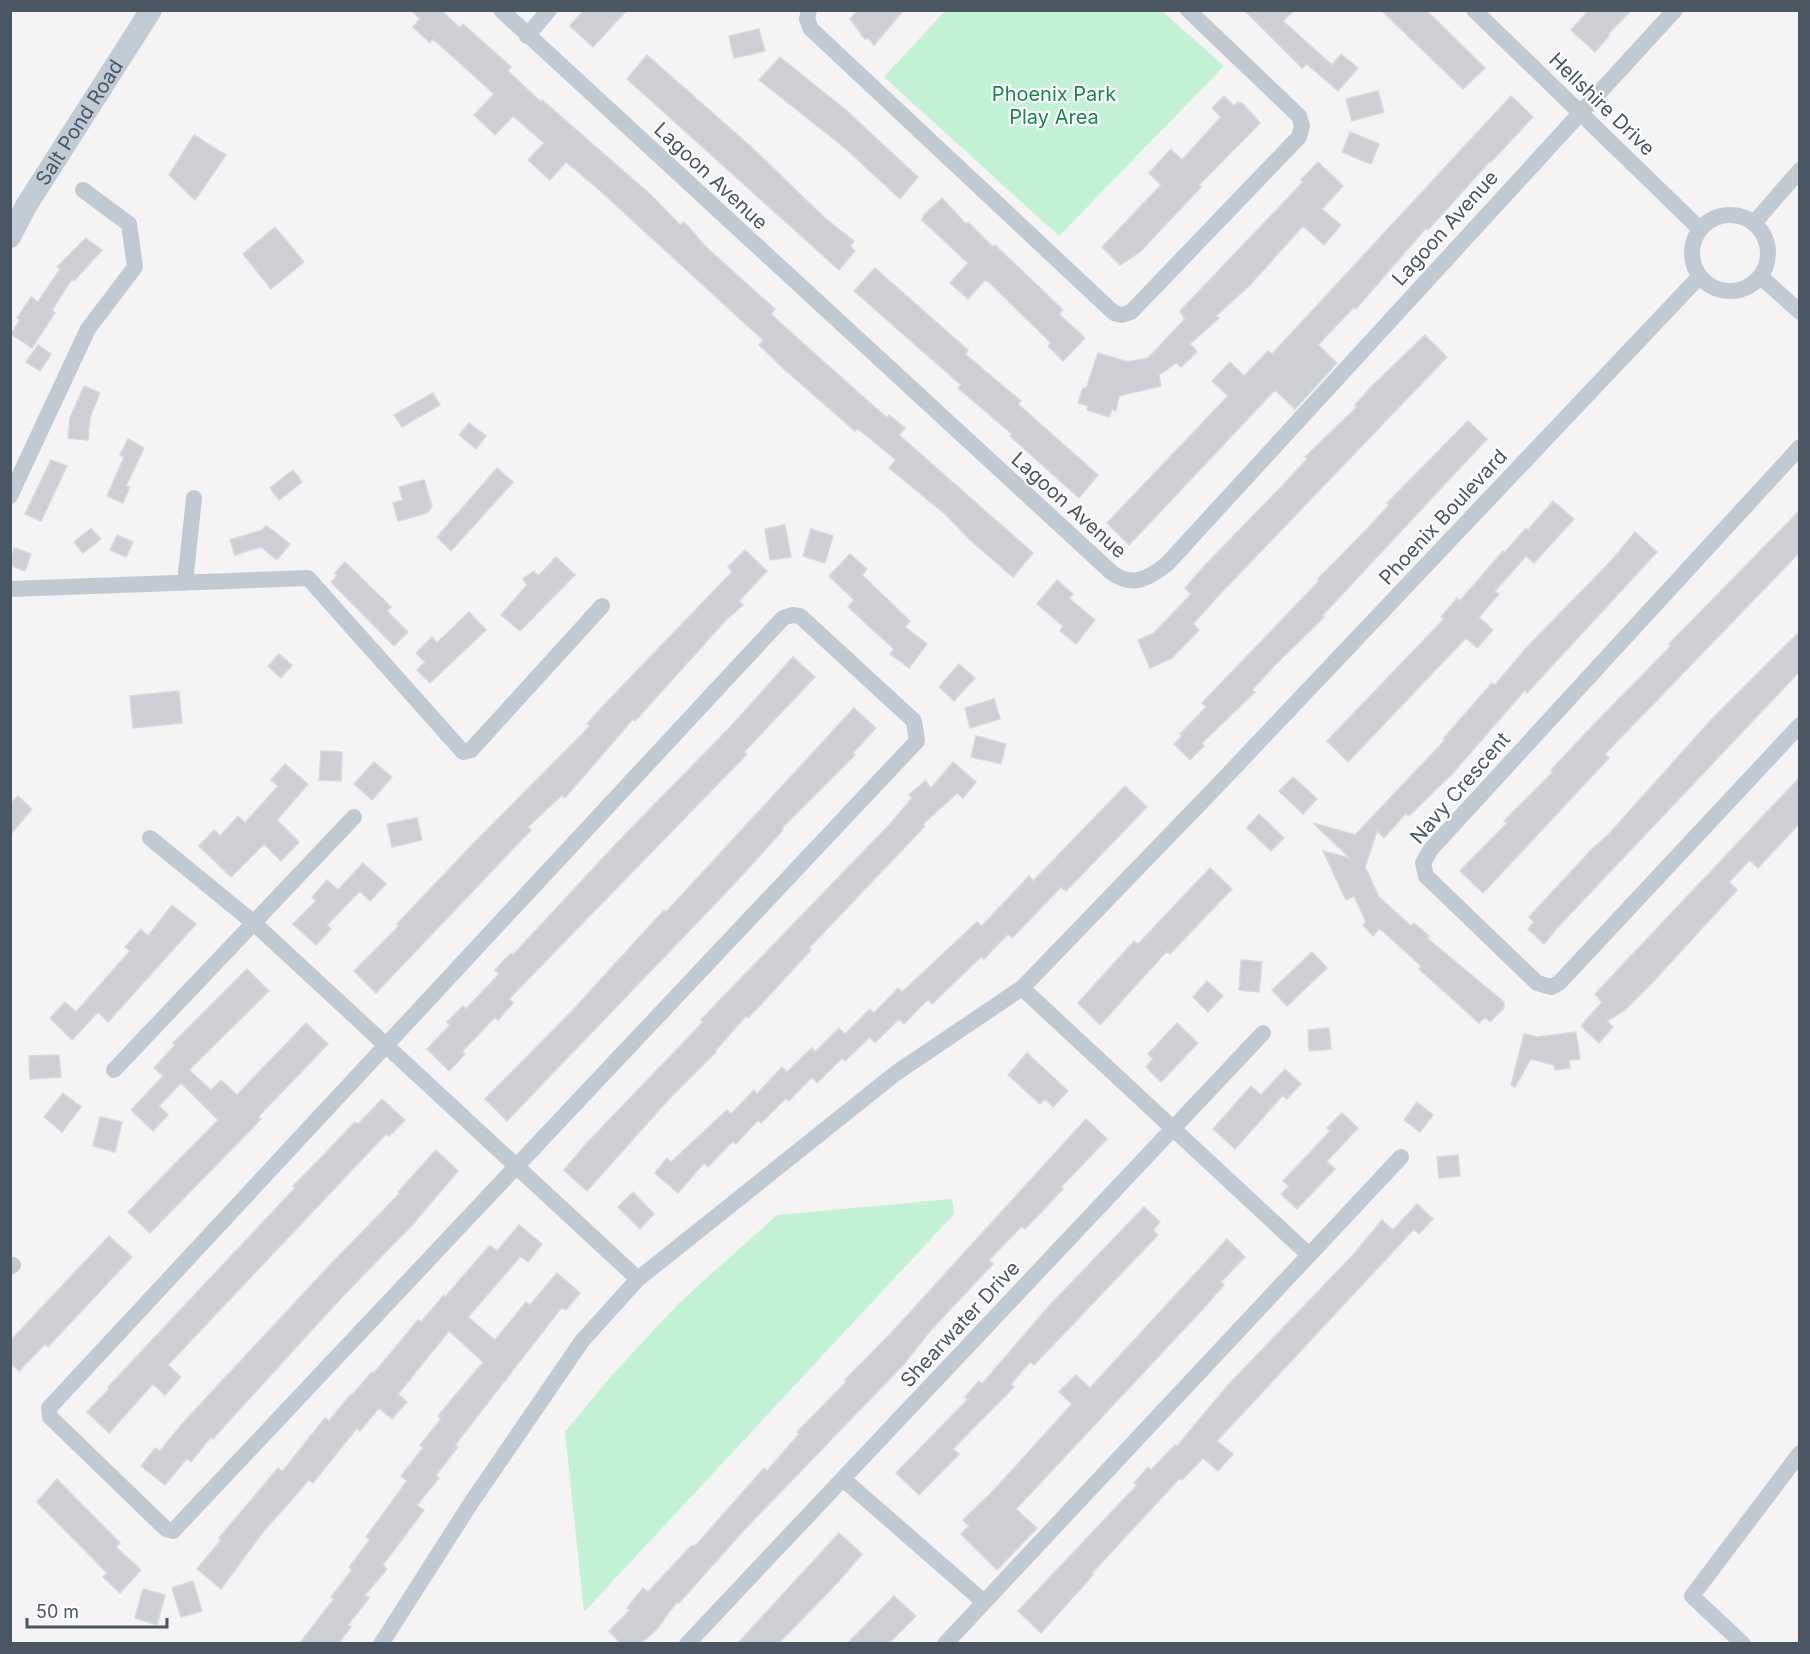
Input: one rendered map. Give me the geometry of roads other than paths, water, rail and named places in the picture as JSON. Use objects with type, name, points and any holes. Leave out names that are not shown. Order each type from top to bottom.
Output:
[{"type":"street","name":"Salt Pond Road","points":[[10,237],[26,206],[151,10]]},
{"type":"street","name":"Lagoon Avenue","points":[[501,10],[1111,572],[1121,579],[1133,582],[1151,576],[1167,564],[1580,112]]},
{"type":"street","points":[[527,36],[549,10]]},
{"type":"street","points":[[809,10],[807,19],[811,29],[1114,313],[1122,315],[1131,312],[1299,137],[1302,126],[1299,116],[1188,10]]},
{"type":"street","name":"Hellshire Drive","points":[[1474,10],[1700,229]]},
{"type":"street","points":[[1580,112],[1675,10]]},
{"type":"street","points":[[1754,223],[1800,170]]},
{"type":"street","points":[[10,496],[88,329],[135,267],[129,224],[84,190]]},
{"type":"street","points":[[1726,215],[1744,217],[1754,223],[1767,243],[1766,266],[1760,276],[1741,289],[1730,291],[1708,284],[1700,276],[1692,252],[1694,240],[1700,229],[1709,221],[1726,215]]},
{"type":"street","name":"Phoenix Boulevard","points":[[381,1644],[471,1503],[582,1341],[638,1279],[896,1073],[1022,988],[1217,786],[1700,276]]},
{"type":"street","points":[[1760,276],[1800,312]]},
{"type":"street","name":"Navy Crescent","points":[[1800,447],[1431,849],[1423,863],[1426,876],[1537,983],[1551,987],[1559,983],[1800,725]]},
{"type":"street","points":[[185,583],[194,498]]},
{"type":"street","points":[[10,589],[308,578],[463,752],[471,750],[602,606]]},
{"type":"street","points":[[792,615],[800,616],[914,721],[917,741],[173,1531],[166,1529],[50,1417],[49,1408],[386,1045],[783,618],[792,615]]},
{"type":"street","points":[[114,1070],[354,817]]},
{"type":"street","points":[[150,838],[254,923],[638,1279]]},
{"type":"street","points":[[1022,988],[1309,1255]]},
{"type":"street","name":"Shearwater Drive","points":[[687,1644],[1263,1033]]},
{"type":"street","points":[[945,1644],[1401,1157]]},
{"type":"street","points":[[1743,1644],[1692,1596],[1800,1453]]},
{"type":"street","points":[[843,1479],[984,1602]]},
{"type":"park label","name":"Phoenix Park Play Area","points":[[1054,106]]}]
